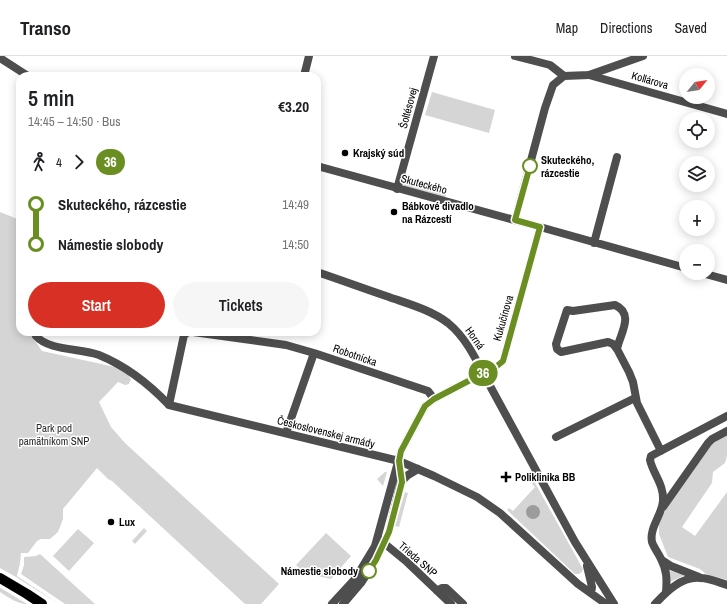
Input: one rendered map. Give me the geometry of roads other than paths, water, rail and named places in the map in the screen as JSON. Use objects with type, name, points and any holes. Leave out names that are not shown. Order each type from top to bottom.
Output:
[{"type":"main road","points":[[0,578],[42,604]]},
{"type":"street","points":[[305,72],[309,56]]},
{"type":"street","name":"Šoltésovej","points":[[397,189],[434,56]]},
{"type":"street","points":[[515,56],[550,65],[564,76]]},
{"type":"street","points":[[515,220],[550,91],[553,85],[564,76],[589,75],[643,56]]},
{"type":"street","points":[[0,58],[22,72]]},
{"type":"street","name":"Kollárova","points":[[589,75],[727,114]]},
{"type":"street","points":[[594,242],[617,157]]},
{"type":"street","name":"Skuteckého","points":[[321,167],[679,266]]},
{"type":"street","name":"Kukučínova","points":[[399,461],[402,448],[425,406],[434,399],[497,366],[503,361],[540,227]]},
{"type":"street","name":"Horná","points":[[321,273],[435,314],[448,323],[461,336],[474,354],[582,555],[614,604]]},
{"type":"street","points":[[715,277],[727,280]]},
{"type":"street","points":[[617,349],[626,322],[625,316],[620,307],[615,305],[573,311],[566,310],[556,344],[557,349],[561,352],[608,342],[613,344],[631,376],[635,398],[661,451]]},
{"type":"street","points":[[36,336],[46,345],[84,351],[111,361],[140,378],[153,388],[168,405]]},
{"type":"street","points":[[168,405],[184,336]]},
{"type":"street","name":"Robotnícka","points":[[222,336],[286,345],[314,353],[428,391],[434,399]]},
{"type":"street","points":[[286,433],[314,353]]},
{"type":"street","points":[[556,437],[635,398]]},
{"type":"street","name":"Československej armády","points":[[168,405],[399,461],[418,469],[477,497],[500,513],[578,584],[606,604]]},
{"type":"street","points":[[666,592],[667,577],[662,560],[652,543],[652,534],[661,510],[663,492],[650,460],[651,456],[727,416]]},
{"type":"street","points":[[661,510],[708,443],[712,439],[727,431]]},
{"type":"street","points":[[343,604],[361,583],[376,560],[389,532],[402,482],[399,461]]},
{"type":"street","points":[[332,604],[370,557],[377,538],[399,461]]},
{"type":"street","points":[[402,482],[408,475],[418,469]]},
{"type":"street","name":"Trieda SNP","points":[[377,538],[407,562],[451,604]]},
{"type":"street","name":"Horná","points":[[582,555],[590,574],[592,587],[591,593]]},
{"type":"street","points":[[662,560],[670,566],[699,578],[727,584]]},
{"type":"street","points":[[655,604],[666,592],[681,582],[699,578]]},
{"type":"street","name":"Trieda SNP","points":[[437,591],[442,588],[446,588],[463,604]]},
{"type":"place","name":"Krajský súd","points":[[345,153]]},
{"type":"place","name":"Skuteckého, rázcestie","points":[[530,166]]},
{"type":"place","name":"Bábkové divadlo na Rázcestí","points":[[394,212]]},
{"type":"place","name":"Poliklinika BB","points":[[506,477]]},
{"type":"place","name":"Lux","points":[[111,522]]},
{"type":"place","name":"Námestie slobody","points":[[369,571]]},
{"type":"park label","name":"Park pod pamätníkom SNP","points":[[54,434]]}]
